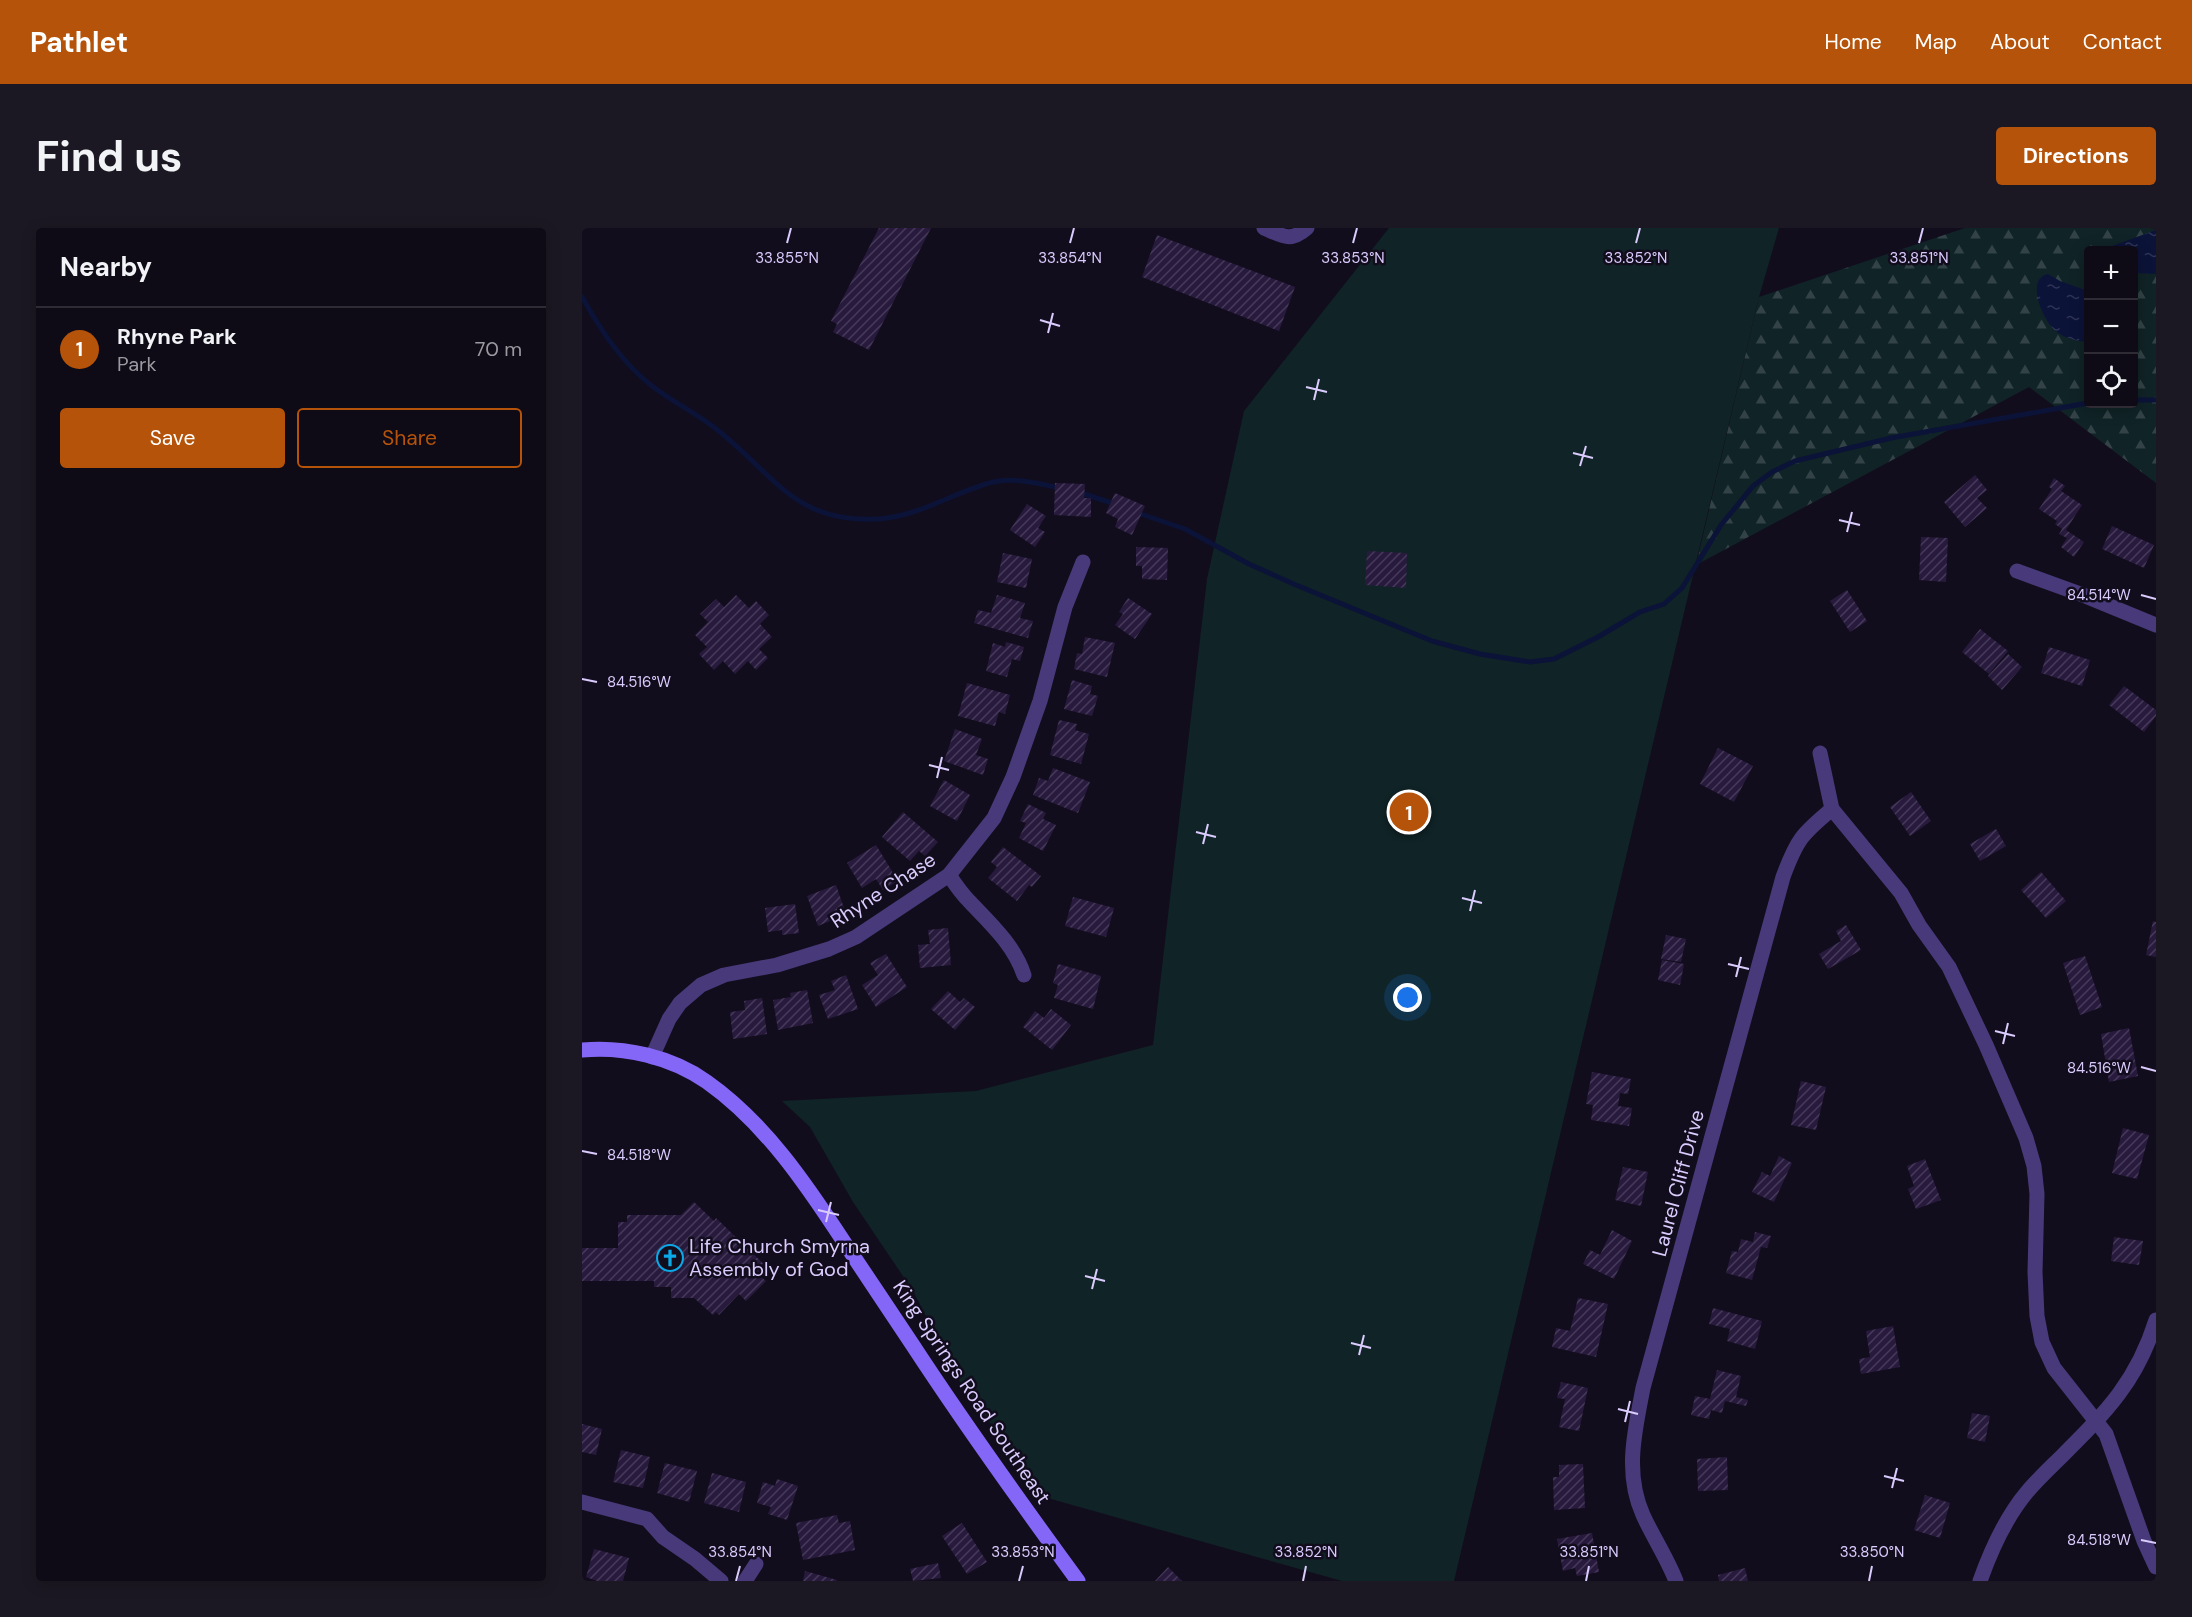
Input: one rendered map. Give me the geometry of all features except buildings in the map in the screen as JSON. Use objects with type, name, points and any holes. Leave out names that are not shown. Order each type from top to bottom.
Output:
[{"type":"street","points":[[1264,228],[1288,238],[1296,237],[1306,228]]},
{"type":"street","name":"Rhyne Chase","points":[[652,1057],[664,1028],[680,1003],[711,980],[777,965],[829,949],[885,919],[949,875],[994,818],[1013,777],[1040,701],[1065,607],[1083,562]]},
{"type":"street","points":[[2017,571],[2156,625]]},
{"type":"street","points":[[1820,753],[1833,808],[1901,893],[1919,925],[1949,967],[2026,1138],[2034,1166],[2037,1194],[2035,1272],[2037,1316],[2042,1342],[2054,1368],[2106,1434],[2144,1541],[2156,1567]]},
{"type":"street","name":"Laurel Cliff Drive","points":[[1676,1581],[1643,1514],[1632,1478],[1633,1443],[1643,1388],[1783,877],[1800,838],[1833,808]]},
{"type":"street","points":[[949,875],[967,900],[1007,943],[1020,961],[1024,975]]},
{"type":"street","name":"King Springs Road Southeast","points":[[582,1050],[615,1049],[652,1057],[689,1071],[720,1091],[759,1128],[822,1208],[971,1433],[1078,1581]]},
{"type":"street","points":[[1980,1581],[1999,1536],[2027,1492],[2125,1389],[2142,1359],[2156,1320]]},
{"type":"street","points":[[582,1502],[647,1519],[663,1537],[695,1559],[721,1581]]},
{"type":"street","points":[[745,1581],[756,1564]]},
{"type":"green space","points":[[1389,228],[1779,228],[1759,297],[1454,1581],[1342,1581],[1044,1497],[958,1379],[913,1291],[853,1202],[810,1127],[782,1101],[976,1091],[1153,1045],[1207,579],[1244,411]]},
{"type":"green space","points":[[1965,228],[2156,228],[2156,483],[2029,387],[1696,565],[1759,297]]},
{"type":"water","points":[[2156,230],[2156,274],[2138,273],[2138,246],[2112,246]]},
{"type":"water","points":[[2048,274],[2084,290],[2084,341],[2057,332],[2047,320],[2037,292],[2037,284]]},
{"type":"waterway","points":[[582,297],[612,345],[641,377],[720,432],[788,494],[826,513],[849,518],[892,517],[922,509],[978,486],[1010,480],[1061,488]]},
{"type":"waterway","points":[[2138,400],[2156,400]]},
{"type":"waterway","points":[[1135,512],[1185,529],[1249,564],[1432,641],[1480,654],[1530,662],[1554,659],[1640,612],[1664,604],[1682,588],[1721,525],[1753,486],[1772,472],[1795,461],[1891,438],[2084,404]]},
{"type":"waterway","points":[[1078,492],[1115,504]]},
{"type":"place","name":"Rhyne Park","points":[[1409,812]]},
{"type":"place","name":"Life Church Smyrna Assembly of God","points":[[670,1258]]}]
